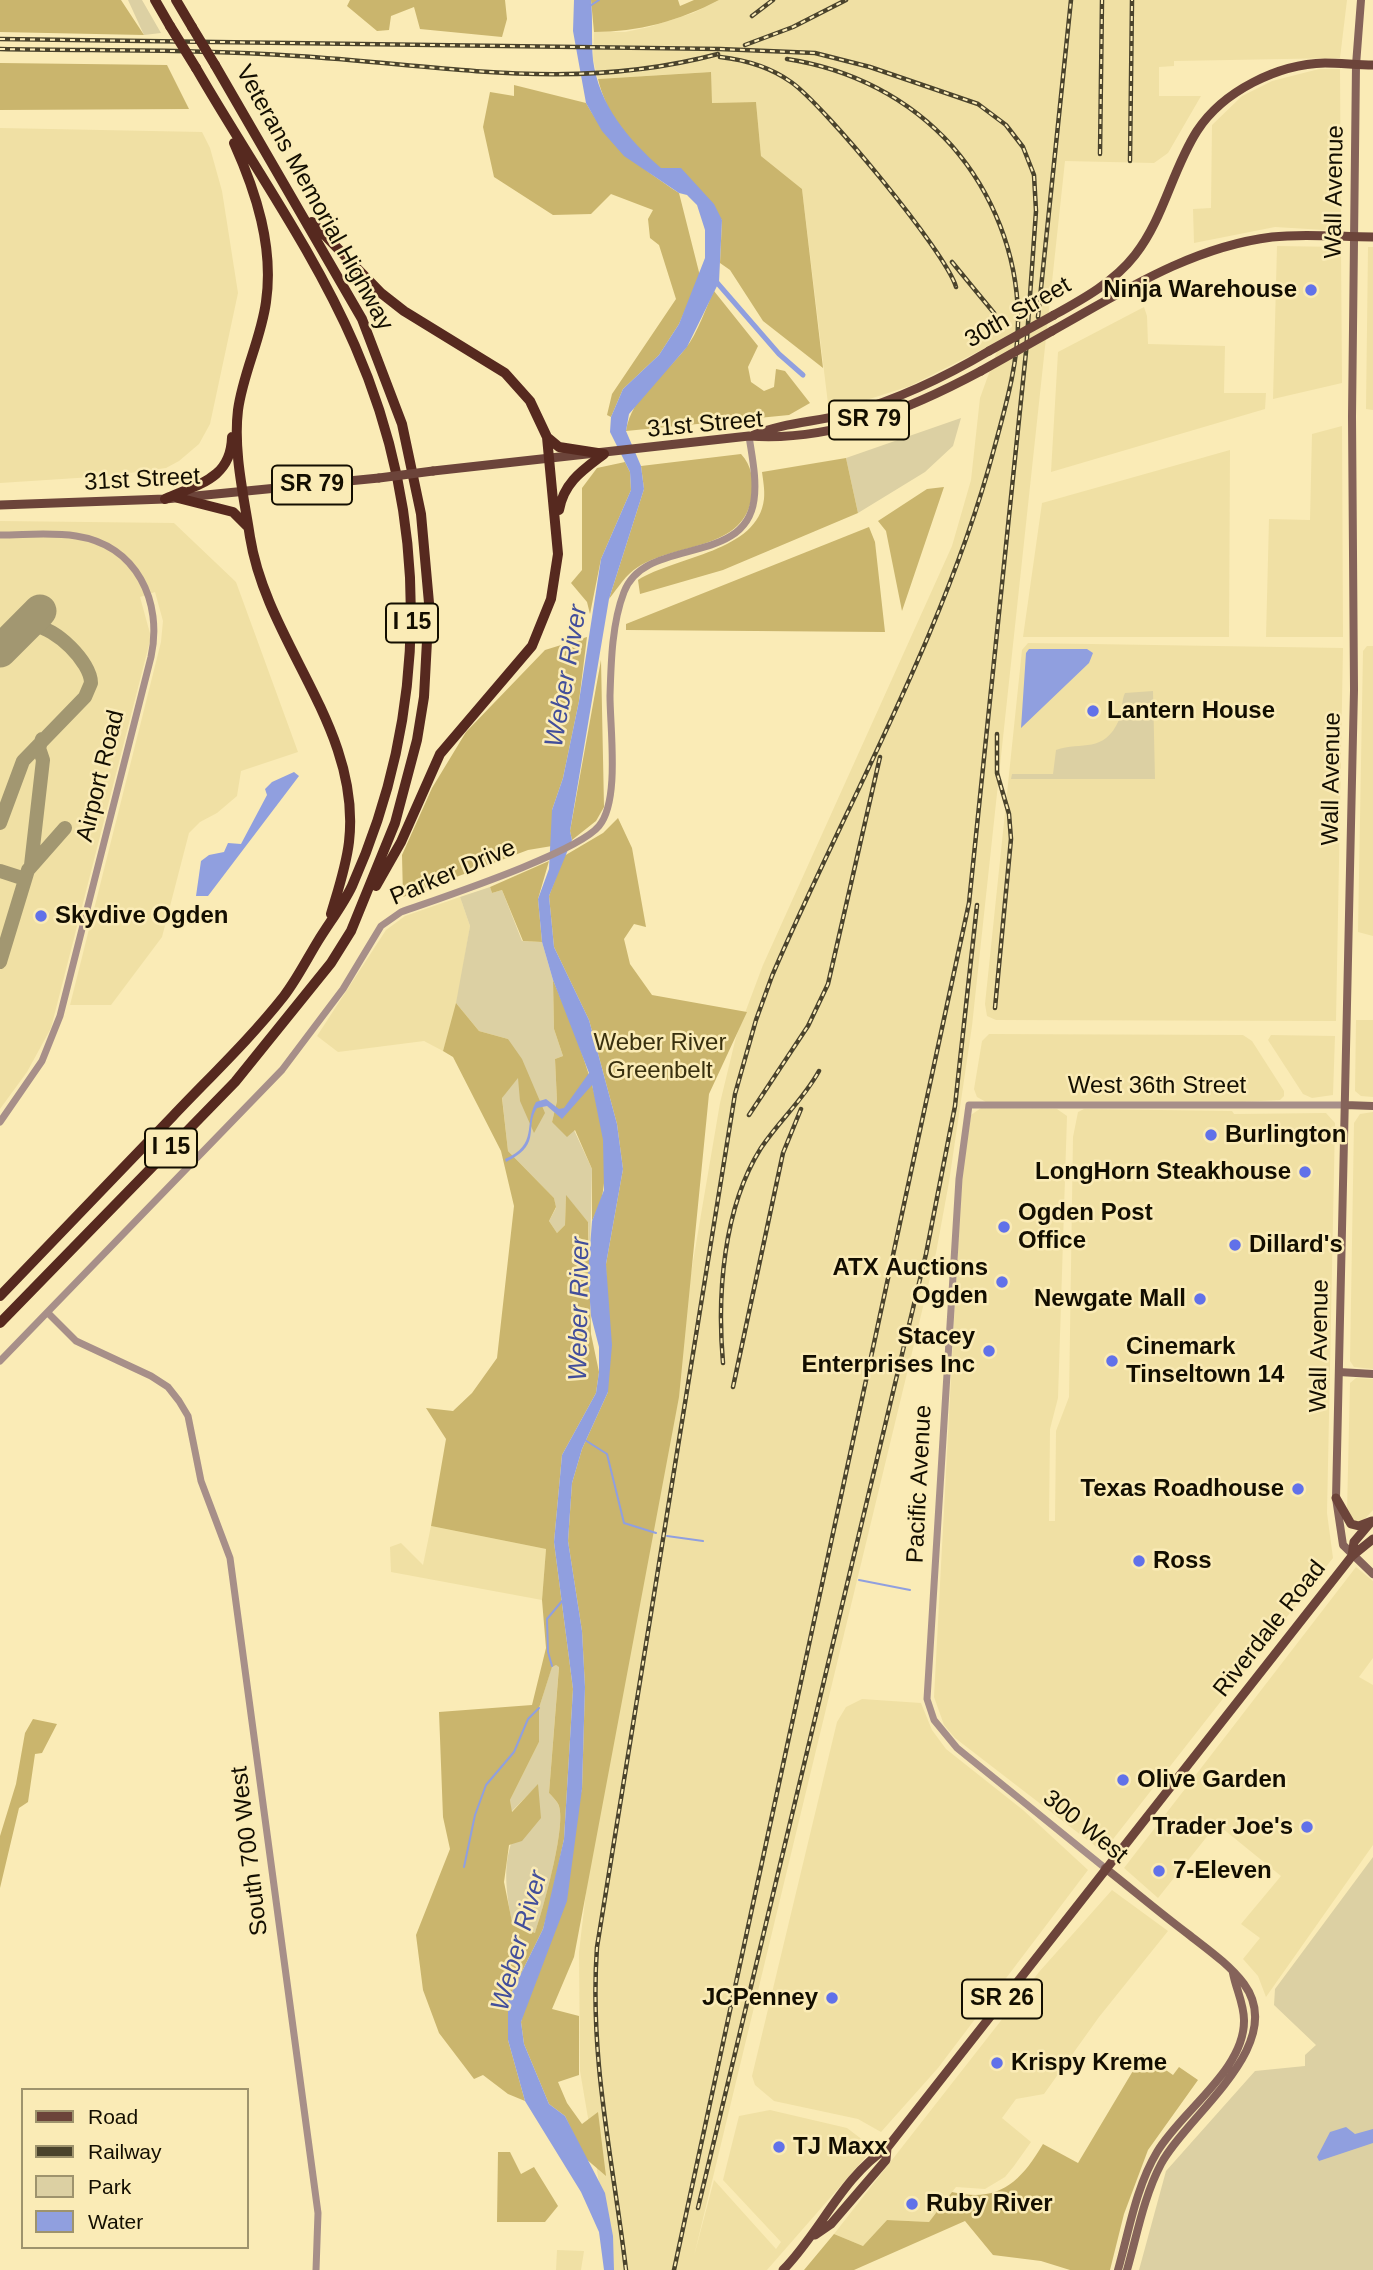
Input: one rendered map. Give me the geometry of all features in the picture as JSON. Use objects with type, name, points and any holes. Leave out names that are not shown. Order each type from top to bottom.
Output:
[{"type":"highway","name":"Veterans Memorial Highway","points":[[0,1296],[286,994],[350,890],[373,833],[391,778],[401,730],[412,646],[410,559],[405,515],[389,435],[355,345],[324,282],[155,0]]},
{"type":"highway","name":"Veterans Memorial Highway","points":[[0,1323],[235,1082],[294,1013],[351,931],[395,823],[417,740],[428,650],[426,561],[413,469],[382,367],[362,318],[176,0]]},
{"type":"highway","points":[[214,99],[249,177],[260,215],[267,258],[266,303],[242,390],[237,436],[249,527],[262,585],[332,732],[345,772],[349,841],[327,927]]},
{"type":"highway","points":[[297,206],[382,293],[404,311],[495,367],[519,386],[540,417],[547,437],[557,519],[556,576],[551,599],[532,646],[440,754],[401,842],[351,931]]},
{"type":"highway","points":[[165,499],[207,480],[224,468],[231,452],[235,403],[242,390]]},
{"type":"highway","points":[[547,437],[559,447],[604,454]]},
{"type":"highway","points":[[557,519],[562,496],[573,478],[604,454]]},
{"type":"highway","points":[[178,498],[233,512],[249,527]]},
{"type":"main road","name":"Wall Avenue","points":[[1349,1560],[1341,1539],[1336,1498],[1354,690],[1356,65],[1362,0]]},
{"type":"main road","name":"30th Street","points":[[749,436],[769,428],[850,413],[893,399],[1054,315],[1109,281],[1134,256],[1159,215],[1197,131],[1215,110],[1240,90],[1267,76],[1289,69],[1324,63],[1373,65]]},
{"type":"main road","name":"31st Street","points":[[0,505],[165,499],[244,493],[644,450],[749,436],[776,438],[856,424],[914,404],[981,371],[1166,269],[1203,253],[1273,237],[1373,237]]},
{"type":"main road","points":[[1345,1105],[1373,1106]]},
{"type":"main road","points":[[1339,1372],[1373,1374]]},
{"type":"main road","points":[[1336,1498],[1351,1524],[1359,1526],[1372,1520]]},
{"type":"main road","name":"Riverdale Road","points":[[1349,1560],[1354,1542],[1372,1520]]},
{"type":"main road","name":"Riverdale Road","points":[[1105,1868],[1349,1560],[1373,1539]]},
{"type":"main road","points":[[1349,1560],[1373,1574]]},
{"type":"main road","name":"SR 26","points":[[783,2270],[813,2236],[831,2224],[1105,1868]]},
{"type":"main road","name":"300 West","points":[[1105,1868],[1221,1960],[1245,1985],[1251,2004],[1253,2027],[1248,2048],[1236,2071],[1178,2138],[1161,2162],[1151,2186],[1127,2270]]},
{"type":"main road","points":[[1118,2270],[1142,2183],[1153,2158],[1171,2132],[1229,2065],[1240,2045],[1244,2014],[1233,1973]]},
{"type":"street","name":"Parker Drive","points":[[0,1361],[282,1070],[343,989],[382,926],[401,912],[572,845],[598,827],[608,808],[611,663],[618,611],[625,588],[642,569],[717,542],[744,524],[753,508],[755,489],[749,436]]},
{"type":"street","name":"Airport Road","points":[[0,535],[75,536],[106,545],[125,558],[147,587],[155,622],[149,666],[60,1016],[42,1061],[0,1122]]},
{"type":"street","name":"West 36th Street","points":[[969,1105],[1345,1105]]},
{"type":"street","name":"Pacific Avenue","points":[[927,1699],[958,1203],[969,1105]]},
{"type":"street","name":"South 700 West","points":[[48,1313],[76,1341],[168,1387],[188,1416],[201,1481],[230,1558],[318,2213],[316,2270]]},
{"type":"street","name":"300 West","points":[[927,1699],[934,1720],[957,1748],[1105,1868]]},
{"type":"shaded area","points":[[719,0],[1347,0],[1340,58],[1174,61],[1174,66],[1159,67],[1159,96],[1201,96],[1168,153],[1154,163],[1065,161],[972,1026],[949,1182],[936,1253],[694,2256],[714,2180],[776,2249],[781,2242],[723,2180],[739,2116],[770,2110],[847,2128],[868,2144],[871,2151],[767,2270],[614,2270],[580,2071],[579,1952],[587,1884],[720,1103],[736,1037],[763,965],[952,546],[971,480],[980,398],[1001,340],[910,386],[829,412],[802,189],[761,156],[756,102],[711,103],[710,72],[598,79],[593,59],[594,32],[625,32],[649,27],[693,13]]},
{"type":"shaded area","points":[[1319,69],[1340,69],[1341,231],[1275,227],[1194,243],[1193,209],[1211,208],[1212,125],[1242,96],[1272,81]]},
{"type":"shaded area","points":[[0,128],[202,132],[210,148],[222,191],[238,293],[210,424],[199,444],[166,468],[108,476],[0,483]]},
{"type":"shaded area","points":[[1277,246],[1341,247],[1342,383],[1273,399]]},
{"type":"shaded area","points":[[1368,247],[1373,247],[1373,410],[1366,409]]},
{"type":"shaded area","points":[[1144,307],[1148,344],[1225,346],[1224,393],[1266,393],[1265,409],[1051,472],[1058,352]]},
{"type":"shaded area","points":[[1342,426],[1343,637],[1266,637],[1269,519],[1310,520],[1312,434]]},
{"type":"shaded area","points":[[1230,450],[1229,637],[1023,637],[1042,503]]},
{"type":"shaded area","points":[[0,521],[174,523],[236,582],[298,752],[241,771],[237,796],[189,833],[162,937],[111,1005],[70,1005],[161,642],[163,621],[155,592],[140,597],[151,637],[51,1028],[27,1072],[0,1109]]},
{"type":"shaded area","points":[[1028,643],[1343,648],[1336,1021],[996,1020],[987,1016],[985,1004],[1022,650]]},
{"type":"shaded area","points":[[1367,646],[1373,646],[1373,936],[1358,932],[1363,651]]},
{"type":"shaded area","points":[[460,897],[470,926],[457,1004],[443,1051],[424,1041],[338,1052],[317,1036],[386,930],[405,916]]},
{"type":"shaded area","points":[[1356,1020],[1373,1020],[1373,1097],[1361,1096],[1355,1091]]},
{"type":"shaded area","points":[[989,1034],[1243,1035],[1252,1041],[1284,1091],[1284,1096],[1280,1100],[1222,1103],[986,1102],[977,1097],[974,1089],[982,1041]]},
{"type":"shaded area","points":[[1271,1035],[1335,1036],[1333,1095],[1312,1098],[1303,1094],[1268,1040]]},
{"type":"shaded area","points":[[981,1108],[1057,1109],[1067,1116],[1058,1398],[1050,1429],[1049,1521],[1055,1521],[1056,1431],[1069,1397],[1073,1137],[1078,1112],[1084,1109],[1232,1111],[1234,1114],[1326,1113],[1335,1123],[1327,1513],[1333,1558],[1103,1852],[955,1738],[944,1725],[934,1697],[962,1171],[971,1115]]},
{"type":"shaded area","points":[[1373,1112],[1373,1369],[1354,1367],[1350,1361],[1354,1123],[1360,1114]]},
{"type":"shaded area","points":[[1356,1378],[1373,1379],[1373,1510],[1362,1522],[1354,1522],[1347,1512],[1350,1383]]},
{"type":"shaded area","points":[[431,1526],[546,1549],[542,1600],[391,1572],[390,1547],[401,1543],[423,1565]]},
{"type":"shaded area","points":[[1356,1567],[1373,1581],[1373,1658],[1359,1677],[1373,1685],[1373,1845],[1266,1997],[1258,1976],[1243,1959],[1260,1938],[1241,1924],[1281,1876],[1217,1824],[1158,1898],[1124,1868]]},
{"type":"shaded area","points":[[862,1699],[921,1703],[932,1730],[946,1749],[1023,1810],[1088,1870],[938,2068],[881,2132],[858,2119],[774,2101],[755,2085],[752,2076],[837,1722],[846,1707]]},
{"type":"shaded area","points":[[1112,1890],[1168,1931],[1099,2017],[1044,2094],[1016,2099],[1002,2118],[1031,2142],[1014,2166],[1005,2177],[985,2189],[956,2187],[929,2222],[887,2220],[863,2246],[834,2234],[1039,1972]]},
{"type":"shaded area","points":[[557,2250],[584,2251],[581,2270],[556,2270]]},
{"type":"green space","points":[[0,0],[121,0],[144,35],[0,32]]},
{"type":"green space","points":[[128,0],[142,0],[161,33],[144,35]]},
{"type":"green space","points":[[350,0],[505,0],[507,19],[502,37],[420,29],[414,7],[391,16],[389,30],[377,31],[347,6]]},
{"type":"green space","points":[[591,0],[678,0],[680,6],[694,0],[719,0],[658,24],[594,32]]},
{"type":"green space","points":[[0,63],[167,65],[189,109],[0,110]]},
{"type":"green space","points":[[711,72],[712,103],[756,102],[761,156],[802,189],[823,368],[763,321],[730,270],[720,263],[722,220],[666,175],[631,141],[605,101],[598,79]]},
{"type":"green space","points":[[514,85],[586,103],[605,131],[626,154],[679,193],[700,276],[679,324],[659,355],[623,389],[611,417],[607,415],[612,394],[676,299],[659,245],[650,238],[648,219],[653,210],[611,194],[591,214],[553,215],[494,177],[483,127],[490,92],[514,96]]},
{"type":"green space","points":[[714,291],[758,346],[748,367],[751,382],[764,391],[774,387],[776,369],[785,371],[810,403],[789,415],[626,431],[629,418],[642,396],[690,343]]},
{"type":"green space","points":[[961,418],[953,446],[925,472],[858,513],[846,458]]},
{"type":"green space","points":[[741,454],[751,473],[752,494],[747,512],[737,526],[724,536],[654,559],[638,567],[626,577],[609,599],[644,489],[641,466]]},
{"type":"green space","points":[[846,458],[858,513],[723,570],[640,594],[638,580],[732,542],[747,531],[758,517],[764,499],[762,472]]},
{"type":"green space","points":[[625,462],[630,472],[631,490],[601,559],[590,614],[587,602],[571,583],[582,570],[582,488],[597,468]]},
{"type":"green space","points":[[944,487],[902,611],[886,531],[878,521],[927,489]]},
{"type":"green space","points":[[869,527],[875,542],[885,632],[626,630],[626,624]]},
{"type":"green space","points":[[587,637],[579,701],[563,778],[552,810],[552,846],[528,850],[403,897],[402,855],[432,788],[466,732],[545,650]]},
{"type":"green space","points":[[601,660],[604,807],[596,821],[572,840],[570,831]]},
{"type":"green space","points":[[1153,691],[1155,779],[1011,779],[1012,774],[1053,774],[1056,750],[1092,744],[1106,738],[1119,720],[1125,693]]},
{"type":"green space","name":"Weber River Greenbelt","points":[[618,818],[632,848],[646,927],[634,924],[624,939],[630,964],[652,995],[747,1012],[709,1094],[679,1397],[574,1957],[552,2009],[579,2016],[579,2075],[558,2082],[567,2103],[582,2124],[598,2112],[606,2176],[585,2158],[565,2116],[549,2104],[524,2044],[521,2022],[582,1789],[585,1687],[582,1631],[568,1541],[572,1483],[582,1449],[608,1392],[606,1264],[623,1169],[617,1124],[589,1020],[554,947],[549,896],[564,856],[603,833]]},
{"type":"green space","points":[[549,861],[538,899],[542,942],[523,941],[502,890],[492,893],[490,887]]},
{"type":"green space","points":[[490,887],[492,893],[502,890],[522,941],[542,942],[553,980],[554,1029],[563,1056],[555,1059],[557,1101],[552,1122],[574,1130],[592,1169],[590,1254],[588,1222],[566,1196],[565,1225],[557,1233],[549,1221],[556,1208],[554,1198],[508,1151],[502,1097],[518,1077],[534,1132],[508,1039],[479,1031],[456,1003],[470,926],[460,897]]},
{"type":"green space","points":[[553,980],[592,1083],[604,1139],[603,1191],[592,1221],[592,1169],[575,1130],[567,1137],[552,1122],[557,1101],[555,1059],[563,1056],[554,1029]]},
{"type":"green space","name":"Weber River Greenbelt","points":[[456,1003],[479,1031],[508,1039],[522,1059],[545,1113],[534,1133],[520,1101],[518,1078],[502,1098],[508,1151],[554,1198],[556,1207],[549,1221],[557,1233],[565,1225],[566,1195],[588,1222],[591,1334],[599,1372],[596,1393],[562,1455],[554,1542],[573,1689],[564,1839],[543,1929],[508,2000],[508,2040],[525,2101],[508,2094],[483,2075],[474,2079],[439,2033],[423,1990],[416,1935],[450,1849],[443,1817],[439,1712],[532,1705],[546,1648],[542,1600],[546,1549],[431,1526],[446,1439],[426,1408],[453,1411],[472,1393],[497,1358],[514,1206],[501,1151],[453,1057],[443,1051]],"holes":[[[552,1667],[559,1667],[549,1793],[559,1806],[559,1832],[553,1869],[535,1933],[512,1922],[504,1882],[509,1845],[522,1841],[541,1818],[538,1784],[512,1812],[510,1800],[539,1742],[539,1708]]]},
{"type":"green space","points":[[552,1666],[559,1666],[549,1793],[559,1806],[559,1832],[553,1869],[535,1933],[512,1922],[506,1881],[509,1851],[514,1836],[538,1785],[511,1812],[510,1800],[539,1742],[539,1708]]},
{"type":"green space","points":[[33,1719],[57,1724],[42,1753],[35,1754],[28,1802],[19,1808],[0,1888],[0,1836],[16,1784],[25,1733]]},
{"type":"green space","points":[[1373,1857],[1373,2270],[1139,2270],[1166,2171],[1255,2071],[1305,2066],[1305,2055],[1316,2045],[1274,2005],[1275,1989]]},
{"type":"green space","points":[[1143,2054],[1173,2075],[1179,2067],[1198,2080],[1148,2150],[1124,2214],[1110,2270],[1070,2270],[1041,2261],[993,2255],[965,2221],[854,2270],[804,2270],[834,2234],[863,2246],[887,2220],[929,2222],[952,2192],[982,2195],[1006,2187],[1026,2170],[1043,2144],[1078,2163]]},
{"type":"green space","points":[[498,2152],[510,2152],[521,2174],[534,2167],[558,2206],[545,2222],[497,2222]]},
{"type":"water","points":[[574,0],[591,0],[592,52],[596,76],[617,120],[637,145],[661,168],[681,168],[714,204],[722,220],[719,282],[687,347],[629,414],[626,431],[641,466],[644,489],[609,599],[570,831],[572,840],[549,896],[554,947],[589,1020],[617,1124],[623,1169],[606,1264],[612,1345],[608,1392],[582,1449],[572,1483],[568,1541],[582,1631],[585,1687],[582,1789],[567,1901],[521,2022],[524,2044],[549,2104],[565,2116],[605,2193],[613,2236],[614,2270],[604,2270],[599,2232],[581,2192],[525,2101],[508,2040],[508,2000],[543,1929],[564,1839],[573,1689],[554,1542],[562,1455],[596,1393],[599,1372],[599,1347],[591,1316],[588,1274],[592,1221],[604,1190],[603,1140],[592,1085],[562,1119],[547,1106],[537,1108],[525,1149],[506,1162],[505,1159],[516,1153],[526,1140],[536,1102],[546,1099],[559,1109],[564,1108],[589,1073],[553,980],[542,942],[538,899],[549,869],[552,810],[563,778],[579,701],[601,559],[631,490],[630,472],[610,432],[611,417],[623,389],[659,355],[679,324],[705,258],[705,230],[697,205],[687,195],[679,193],[624,156],[602,131],[586,103],[573,31]]},
{"type":"water","points":[[1029,649],[1087,649],[1093,653],[1089,663],[1021,728],[1026,653]]},
{"type":"water","points":[[294,772],[299,776],[208,896],[196,896],[201,861],[209,855],[224,852],[228,843],[241,844],[267,795],[265,789],[272,782]]},
{"type":"water","points":[[1346,2127],[1355,2134],[1373,2129],[1373,2143],[1319,2161],[1317,2157],[1330,2132]]},
{"type":"waterway","points":[[590,6],[599,0]]},
{"type":"waterway","points":[[713,278],[779,354],[803,375]]},
{"type":"waterway","points":[[585,1440],[607,1454],[624,1523],[656,1533]]},
{"type":"waterway","points":[[667,1536],[703,1541]]},
{"type":"waterway","points":[[859,1580],[910,1590]]},
{"type":"waterway","points":[[552,1666],[548,1652],[547,1619],[562,1601]]},
{"type":"waterway","points":[[464,1867],[475,1815],[486,1785],[514,1752],[528,1719],[539,1708]]},
{"type":"taxiway","points":[[0,823],[23,761],[85,697],[91,683],[79,656],[52,632],[34,626],[18,633]]},
{"type":"taxiway","points":[[31,865],[43,760],[39,748],[42,739]]},
{"type":"taxiway","points":[[0,962],[28,870],[65,828]]},
{"type":"taxiway","points":[[0,871],[25,879]]},
{"type":"runway","points":[[0,651],[40,611]]},
{"type":"railway","points":[[752,16],[773,0]]},
{"type":"railway","points":[[745,45],[793,27],[846,0]]},
{"type":"railway","points":[[1038,317],[1071,0]]},
{"type":"railway","points":[[1100,154],[1102,0]]},
{"type":"railway","points":[[1130,161],[1132,0]]},
{"type":"railway","points":[[0,39],[720,49],[815,53],[870,67],[978,104],[1006,125],[1023,147],[1034,175],[1036,211],[1026,352],[969,903],[674,2270]]},
{"type":"railway","points":[[0,49],[260,54],[456,70],[559,74],[664,66],[718,54]]},
{"type":"railway","points":[[720,57],[766,68],[791,82],[807,96],[855,147],[908,213],[931,243],[956,287]]},
{"type":"railway","points":[[626,2270],[599,2069],[595,1989],[597,1947],[735,1094],[756,1020],[772,976],[893,716],[949,584],[999,432],[1011,383],[1018,333],[1017,293],[1000,225],[967,164],[952,146],[917,114],[877,88],[834,70],[787,59]]},
{"type":"railway","points":[[952,262],[994,313]]},
{"type":"railway","points":[[995,1008],[1011,839],[1009,814],[997,773],[997,734]]},
{"type":"railway","points":[[749,1115],[808,1026],[828,984],[880,757]]},
{"type":"railway","points":[[698,2208],[926,1254],[955,1106],[977,905]]},
{"type":"railway","points":[[723,1363],[722,1281],[738,1197],[761,1148],[819,1071]]},
{"type":"railway","points":[[733,1387],[783,1153],[801,1109]]},
{"type":"place","name":"Ninja Warehouse","points":[[1311,290]]},
{"type":"place","name":"Lantern House","points":[[1093,711]]},
{"type":"place","name":"Skydive Ogden","points":[[41,916]]},
{"type":"place","name":"Burlington","points":[[1211,1135]]},
{"type":"place","name":"LongHorn Steakhouse","points":[[1305,1172]]},
{"type":"place","name":"Ogden Post Office","points":[[1004,1227]]},
{"type":"place","name":"Dillard's","points":[[1235,1245]]},
{"type":"place","name":"ATX Auctions Ogden","points":[[1002,1282]]},
{"type":"place","name":"Newgate Mall","points":[[1200,1299]]},
{"type":"place","name":"Stacey Enterprises Inc","points":[[989,1351]]},
{"type":"place","name":"Cinemark Tinseltown 14","points":[[1112,1361]]},
{"type":"place","name":"Texas Roadhouse","points":[[1298,1489]]},
{"type":"place","name":"Ross","points":[[1139,1561]]},
{"type":"place","name":"Olive Garden","points":[[1123,1780]]},
{"type":"place","name":"Trader Joe's","points":[[1307,1827]]},
{"type":"place","name":"7-Eleven","points":[[1159,1871]]},
{"type":"place","name":"JCPenney","points":[[832,1998]]},
{"type":"place","name":"Krispy Kreme","points":[[997,2063]]},
{"type":"place","name":"TJ Maxx","points":[[779,2147]]},
{"type":"place","name":"Ruby River","points":[[912,2204]]},
{"type":"water label","name":"Weber River","points":[[567,676]]},
{"type":"water label","name":"Weber River","points":[[580,1309]]},
{"type":"water label","name":"Weber River","points":[[520,1941]]}]
